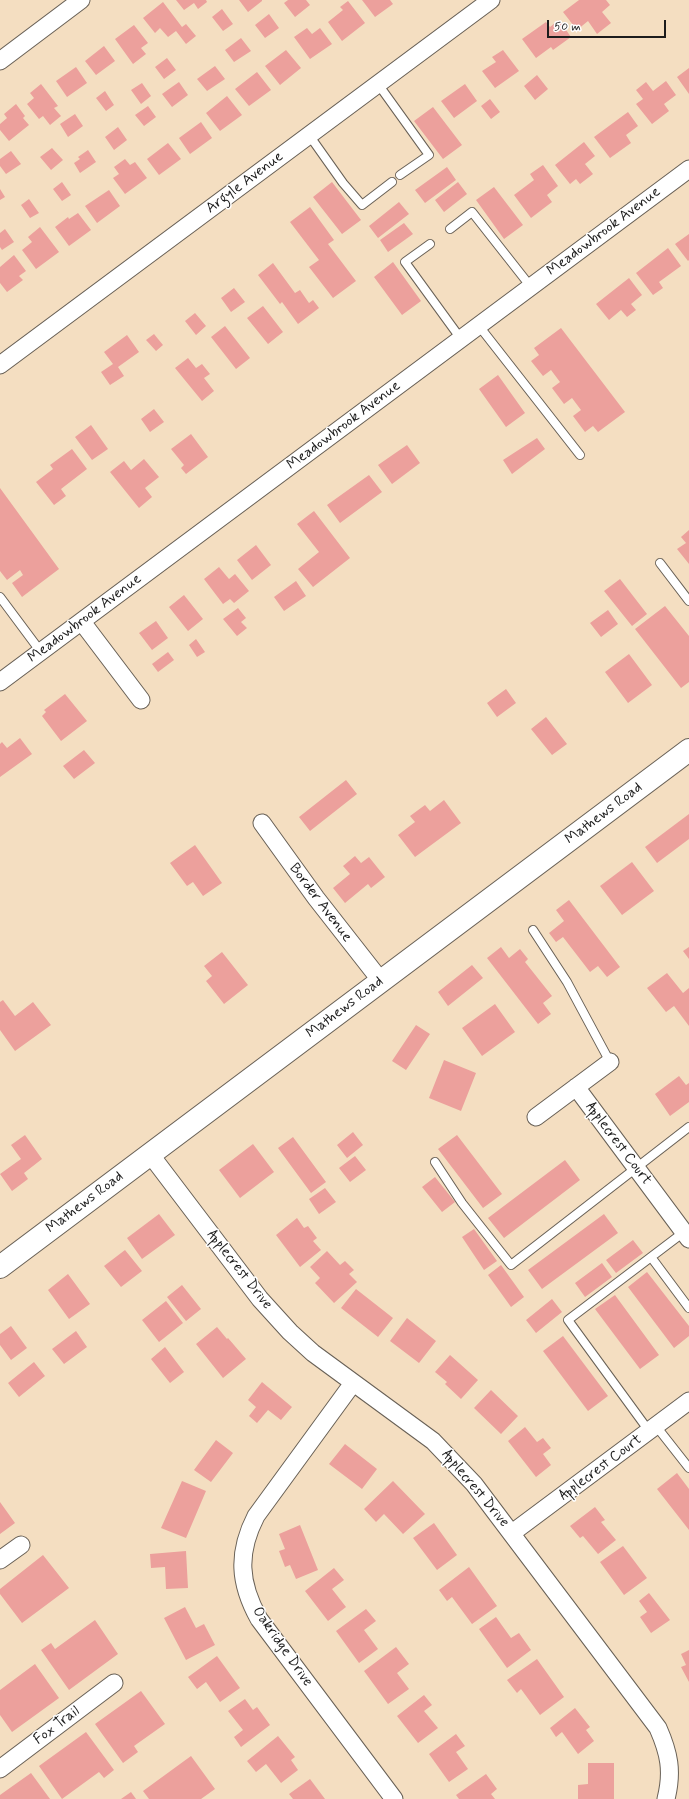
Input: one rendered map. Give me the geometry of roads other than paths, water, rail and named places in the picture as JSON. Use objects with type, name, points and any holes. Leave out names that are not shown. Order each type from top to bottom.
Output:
[{"type":"street","points":[[0,61],[81,0]]},
{"type":"street","name":"Argyle Avenue","points":[[0,365],[491,0]]},
{"type":"street","name":"Meadowbrook Avenue","points":[[0,682],[689,169]]},
{"type":"street","points":[[82,622],[141,700]]},
{"type":"street","name":"Mathews Road","points":[[0,1267],[689,750]]},
{"type":"street","name":"Border Avenue","points":[[262,822],[316,898],[381,981]]},
{"type":"street","name":"Applecrest Court","points":[[536,1117],[610,1062]]},
{"type":"street","name":"Applecrest Court","points":[[576,1087],[686,1235]]},
{"type":"street","name":"Applecrest Drive","points":[[150,1154],[260,1299],[290,1332],[313,1353],[433,1441],[474,1484],[658,1728],[666,1747],[669,1761],[670,1775],[666,1799]]},
{"type":"street","name":"Oakridge Drive","points":[[353,1383],[256,1516],[246,1540],[242,1568],[245,1588],[259,1619],[394,1799]]},
{"type":"street","name":"Applecrest Court","points":[[512,1533],[689,1401]]},
{"type":"street","points":[[0,1560],[21,1545]]},
{"type":"street","name":"Fox Trail","points":[[0,1769],[114,1683]]},
{"type":"lane","points":[[378,84],[429,155],[400,175]]},
{"type":"lane","points":[[309,135],[343,184],[362,205],[392,182]]},
{"type":"lane","points":[[450,229],[472,212],[531,287]]},
{"type":"lane","points":[[430,244],[406,262],[461,339]]},
{"type":"lane","points":[[479,326],[580,455]]},
{"type":"lane","points":[[660,564],[689,602]]},
{"type":"lane","points":[[0,598],[41,652]]},
{"type":"lane","points":[[533,930],[567,982],[610,1062]]},
{"type":"lane","points":[[435,1162],[462,1203],[511,1265],[689,1127]]},
{"type":"lane","points":[[686,1235],[651,1256],[568,1320],[653,1429],[689,1468]]},
{"type":"lane","points":[[651,1256],[689,1308]]}]
